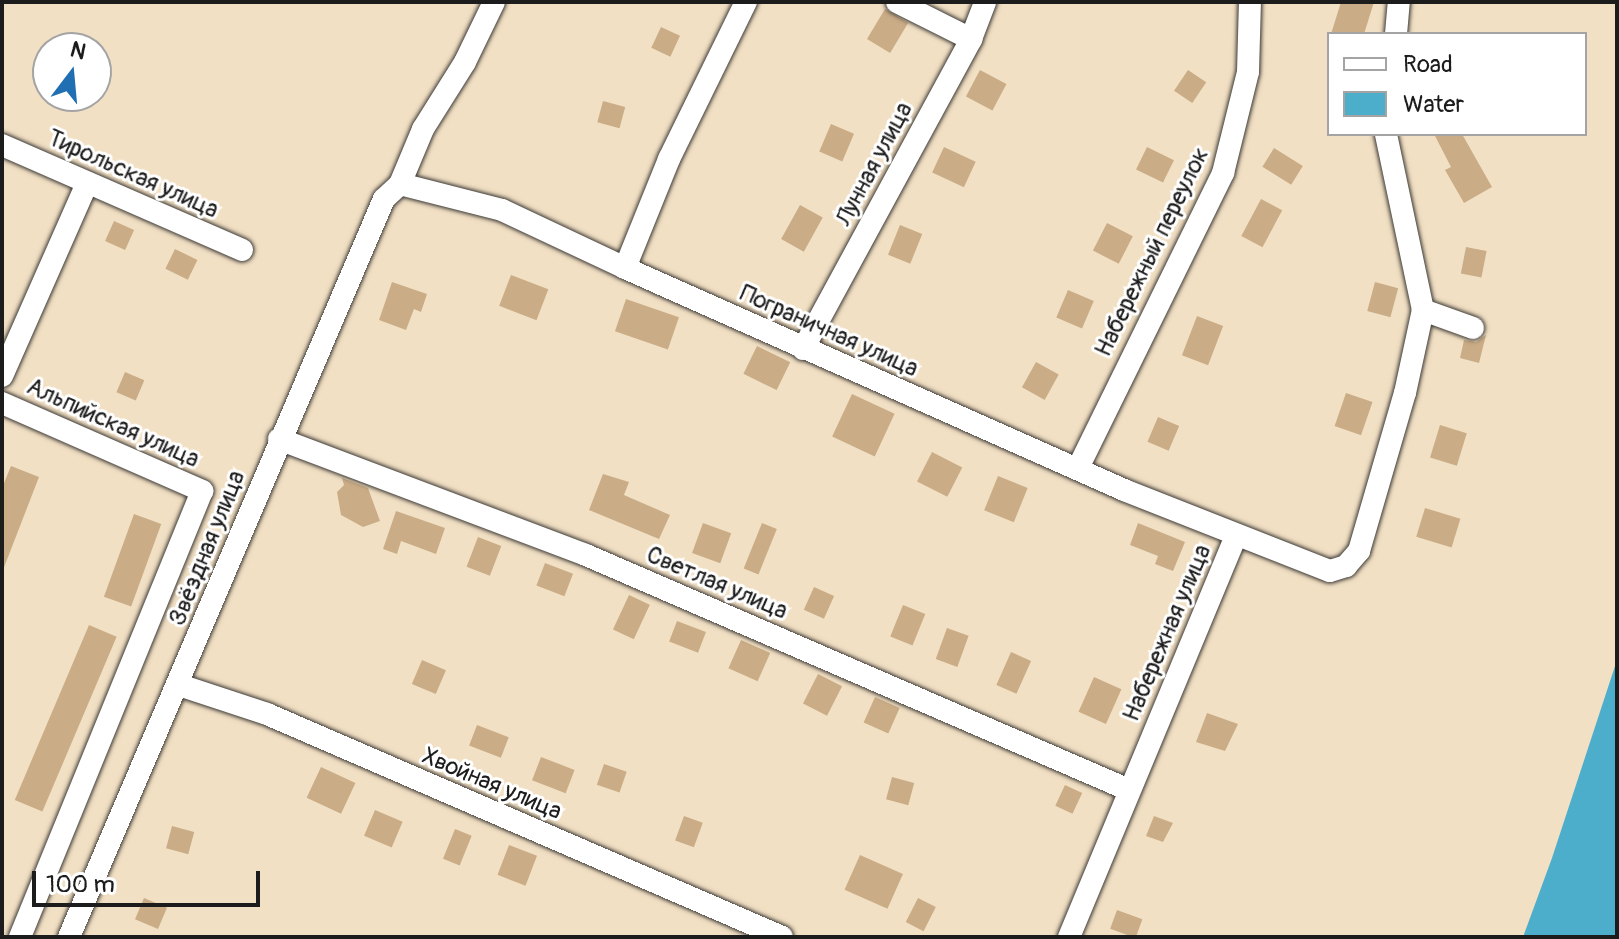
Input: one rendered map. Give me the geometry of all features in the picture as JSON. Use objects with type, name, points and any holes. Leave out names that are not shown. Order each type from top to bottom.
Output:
[{"type":"street","name":"Звёздная улица","points":[[69,937],[384,199],[400,184],[423,129],[465,62],[494,2]]},
{"type":"street","points":[[625,268],[669,159],[746,2]]},
{"type":"street","points":[[897,2],[971,39]]},
{"type":"street","name":"Лунная улица","points":[[803,349],[971,39],[985,2]]},
{"type":"street","name":"Набережный переулок","points":[[1078,468],[1223,173],[1248,72],[1250,2]]},
{"type":"street","points":[[1396,32],[1399,2]]},
{"type":"street","name":"Набережная улица","points":[[1069,937],[1236,535],[1330,571],[1346,566],[1359,551],[1405,393],[1423,310],[1386,136]]},
{"type":"street","name":"Тирольская улица","points":[[2,145],[242,250]]},
{"type":"street","points":[[2,376],[87,183]]},
{"type":"street","name":"Пограничная улица","points":[[400,184],[502,210],[803,349],[1236,535]]},
{"type":"street","points":[[1423,310],[1473,328]]},
{"type":"street","name":"Альпийская улица","points":[[2,403],[202,491],[20,937]]},
{"type":"street","name":"Светлая улица","points":[[279,439],[586,555],[1129,790]]},
{"type":"street","name":"Хвойная улица","points":[[179,685],[267,714],[782,937]]},
{"type":"water","points":[[1617,660],[1617,937],[1523,937],[1552,858]]},
{"type":"building","points":[[1341,2],[1374,2],[1365,32],[1332,32]]},
{"type":"building","points":[[885,9],[908,23],[890,53],[867,39]]},
{"type":"building","points":[[661,27],[680,36],[670,57],[651,48]]},
{"type":"building","points":[[980,70],[1006,84],[992,111],[966,96]]},
{"type":"building","points":[[1188,70],[1206,82],[1192,103],[1174,91]]},
{"type":"building","points":[[603,101],[625,107],[620,128],[597,122]]},
{"type":"building","points":[[831,124],[854,134],[842,161],[819,152]]},
{"type":"building","points":[[1435,136],[1463,136],[1492,187],[1464,203],[1445,170],[1451,167]]},
{"type":"building","points":[[944,147],[976,162],[964,187],[932,172]]},
{"type":"building","points":[[1147,147],[1174,160],[1163,183],[1136,169]]},
{"type":"building","points":[[1274,148],[1303,166],[1291,185],[1262,167]]},
{"type":"building","points":[[1261,199],[1282,210],[1262,247],[1241,236]]},
{"type":"building","points":[[800,205],[823,218],[804,252],[781,239]]},
{"type":"building","points":[[114,221],[134,230],[125,250],[105,241]]},
{"type":"building","points":[[1107,223],[1133,236],[1119,264],[1093,251]]},
{"type":"building","points":[[900,225],[922,234],[910,264],[888,255]]},
{"type":"building","points":[[1466,247],[1487,251],[1481,278],[1461,274]]},
{"type":"building","points":[[175,249],[197,260],[188,280],[165,269]]},
{"type":"building","points":[[511,275],[548,289],[537,320],[499,306]]},
{"type":"building","points":[[392,282],[427,294],[421,312],[414,309],[406,330],[379,320]]},
{"type":"building","points":[[1375,282],[1398,288],[1390,317],[1367,311]]},
{"type":"building","points":[[1068,290],[1094,301],[1082,329],[1056,318]]},
{"type":"building","points":[[626,299],[679,317],[668,349],[615,331]]},
{"type":"building","points":[[1197,316],[1223,326],[1208,365],[1182,355]]},
{"type":"building","points":[[1486,335],[1479,363],[1460,358],[1464,340],[1476,342]]},
{"type":"building","points":[[757,346],[790,362],[777,390],[743,374]]},
{"type":"building","points":[[1036,362],[1059,375],[1045,400],[1022,387]]},
{"type":"building","points":[[125,372],[144,380],[136,400],[116,392]]},
{"type":"building","points":[[1346,393],[1372,402],[1361,435],[1335,426]]},
{"type":"building","points":[[852,394],[895,414],[875,456],[832,437]]},
{"type":"building","points":[[1158,417],[1179,426],[1169,451],[1147,442]]},
{"type":"building","points":[[1440,425],[1467,433],[1457,466],[1430,458]]},
{"type":"building","points":[[932,452],[962,467],[947,497],[917,481]]},
{"type":"building","points":[[11,466],[39,477],[3,570],[2,488]]},
{"type":"building","points":[[603,474],[629,482],[624,495],[670,515],[659,539],[589,510]]},
{"type":"building","points":[[998,476],[1028,488],[1014,522],[984,510]]},
{"type":"building","points":[[342,478],[368,488],[380,521],[363,527],[341,515],[337,492],[344,485]]},
{"type":"building","points":[[1425,508],[1460,519],[1452,548],[1416,537]]},
{"type":"building","points":[[396,511],[445,528],[436,554],[401,541],[397,554],[383,549]]},
{"type":"building","points":[[134,514],[161,524],[131,607],[104,597]]},
{"type":"building","points":[[703,523],[731,533],[720,563],[692,553]]},
{"type":"building","points":[[762,523],[777,529],[758,574],[744,568]]},
{"type":"building","points":[[1138,523],[1185,542],[1173,571],[1155,564],[1158,556],[1130,545]]},
{"type":"building","points":[[478,537],[501,546],[490,576],[467,567]]},
{"type":"building","points":[[545,563],[573,574],[564,596],[536,585]]},
{"type":"building","points":[[814,587],[834,596],[824,619],[804,610]]},
{"type":"building","points":[[629,595],[650,605],[634,639],[613,629]]},
{"type":"building","points":[[903,605],[925,614],[913,646],[890,637]]},
{"type":"building","points":[[677,621],[706,632],[698,653],[669,642]]},
{"type":"building","points":[[89,625],[117,637],[42,812],[15,800]]},
{"type":"building","points":[[947,628],[969,636],[957,667],[936,659]]},
{"type":"building","points":[[741,640],[770,653],[758,681],[728,668]]},
{"type":"building","points":[[1011,652],[1031,661],[1016,694],[996,685]]},
{"type":"building","points":[[422,660],[446,670],[436,694],[412,684]]},
{"type":"building","points":[[818,674],[842,686],[827,716],[803,703]]},
{"type":"building","points":[[1094,677],[1121,689],[1106,724],[1079,712]]},
{"type":"building","points":[[875,697],[900,708],[888,734],[864,723]]},
{"type":"building","points":[[1207,713],[1238,724],[1225,751],[1196,742]]},
{"type":"building","points":[[477,725],[509,737],[501,758],[469,746]]},
{"type":"building","points":[[541,757],[575,770],[566,793],[532,780]]},
{"type":"building","points":[[604,764],[627,772],[620,793],[597,785]]},
{"type":"building","points":[[321,767],[355,783],[341,814],[307,798]]},
{"type":"building","points":[[892,777],[914,783],[908,805],[886,799]]},
{"type":"building","points":[[1065,785],[1082,793],[1072,814],[1055,806]]},
{"type":"building","points":[[375,810],[403,822],[392,847],[364,836]]},
{"type":"building","points":[[684,816],[703,823],[694,847],[675,840]]},
{"type":"building","points":[[1154,816],[1173,823],[1163,842],[1146,836]]},
{"type":"building","points":[[172,826],[194,832],[188,854],[166,848]]},
{"type":"building","points":[[455,829],[472,836],[460,865],[443,859]]},
{"type":"building","points":[[509,845],[537,856],[526,886],[498,875]]},
{"type":"building","points":[[860,855],[903,874],[887,909],[845,890]]},
{"type":"building","points":[[144,898],[167,908],[158,929],[135,919]]},
{"type":"building","points":[[918,898],[936,907],[924,931],[906,922]]},
{"type":"building","points":[[1117,910],[1142,919],[1136,937],[1110,929]]}]
